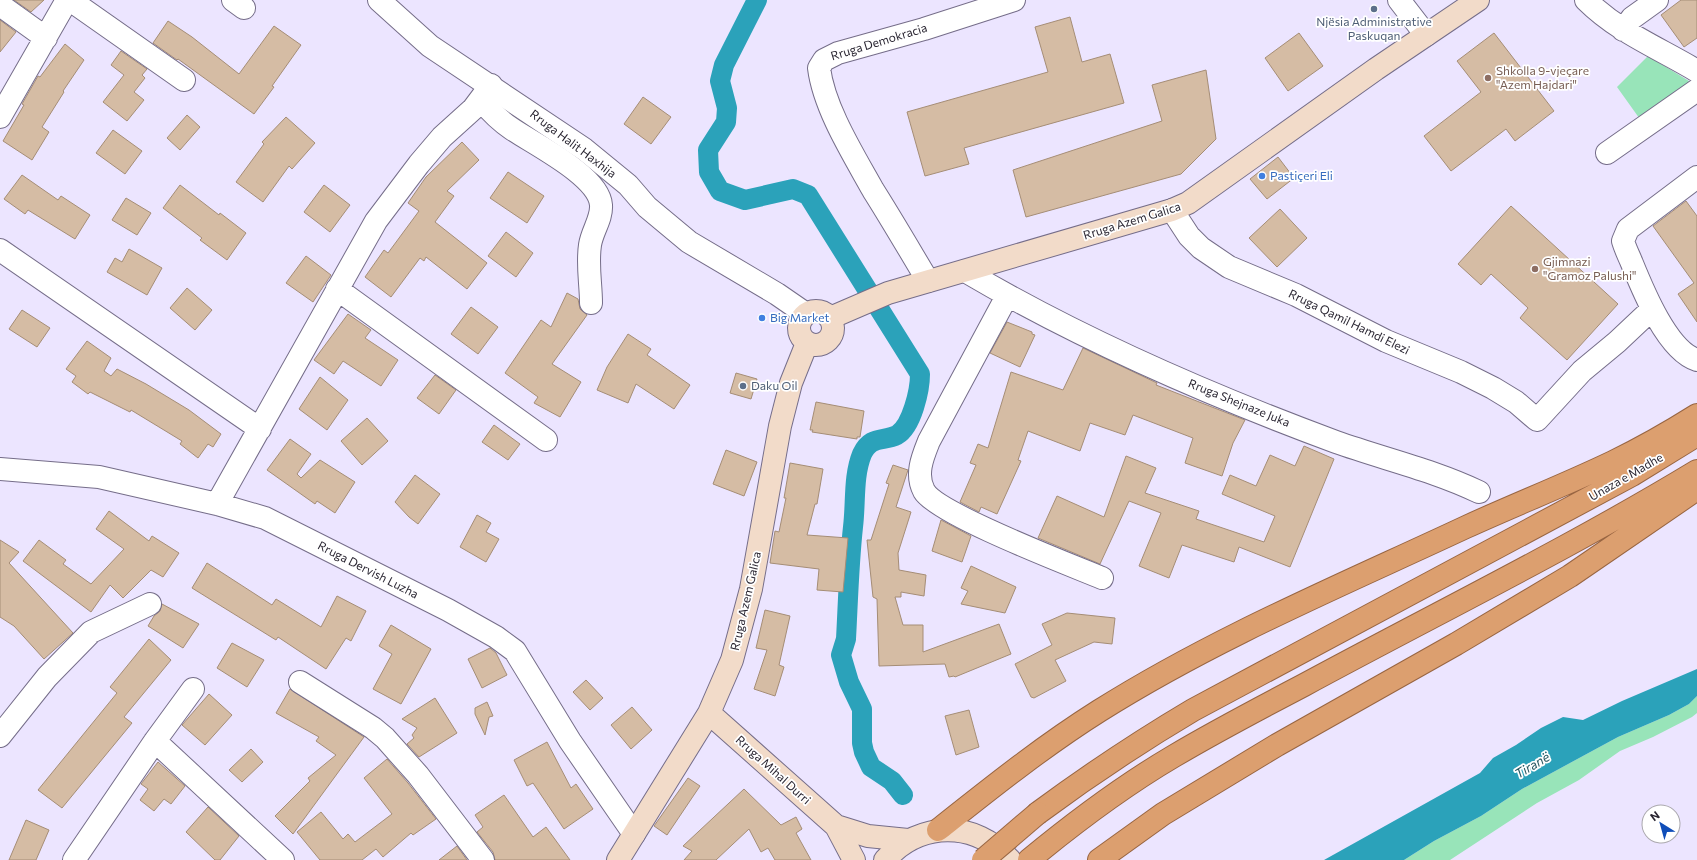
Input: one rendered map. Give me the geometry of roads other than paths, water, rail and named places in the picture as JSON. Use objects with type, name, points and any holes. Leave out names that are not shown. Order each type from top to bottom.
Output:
[{"type":"highway","points":[[938,830],[1023,762],[1166,672],[1344,583],[1510,507],[1612,463],[1660,438],[1697,415]]},
{"type":"highway","name":"Unaza e Madhe","points":[[984,860],[1038,813],[1101,767],[1143,739],[1193,710],[1632,475],[1697,435]]},
{"type":"highway","points":[[1028,860],[1120,791],[1174,756],[1636,508],[1697,471]]},
{"type":"highway","points":[[1099,860],[1169,810],[1277,745],[1456,644],[1570,576],[1697,489]]},
{"type":"main road","name":"Rruga Azem Galica","points":[[830,318],[888,293],[1172,210],[1200,195],[1426,35],[1478,0]]},
{"type":"main road","points":[[816,311],[826,314],[830,318],[833,329],[829,339],[819,345],[808,343],[803,339],[799,329],[800,324],[806,314],[816,311]]},
{"type":"main road","name":"Rruga Azem Galica","points":[[618,860],[709,713],[732,660],[751,589],[780,426],[791,383],[808,343]]},
{"type":"main road","name":"Rruga Mihal Durri","points":[[709,713],[836,826]]},
{"type":"main road","points":[[836,826],[868,836],[908,840]]},
{"type":"main road","points":[[836,826],[854,860]]},
{"type":"main road","points":[[885,860],[895,849],[908,840],[938,830],[962,832],[985,839],[998,848],[1010,860]]},
{"type":"street","points":[[0,117],[68,0],[184,80]]},
{"type":"street","name":"Rruga Halit Haxhija","points":[[379,0],[430,46],[452,62],[486,93],[584,149],[628,185],[647,207],[689,242],[777,294],[806,314]]},
{"type":"street","name":"Rruga Demokracia","points":[[928,281],[853,154],[837,124],[820,78],[818,68],[824,60],[838,53],[924,29],[1014,0]]},
{"type":"street","points":[[1399,0],[1426,35]]},
{"type":"street","points":[[1586,0],[1598,12],[1623,30],[1662,53],[1694,64]]},
{"type":"street","points":[[1623,30],[1632,18],[1657,0]]},
{"type":"street","points":[[0,5],[46,38]]},
{"type":"street","points":[[1607,153],[1697,90]]},
{"type":"street","points":[[217,504],[376,221],[398,190],[442,138],[486,93],[501,121],[581,174],[594,188],[601,202],[601,214],[590,243],[588,263],[591,303]]},
{"type":"street","points":[[1697,177],[1628,229],[1624,234],[1623,241],[1651,310],[1680,349],[1686,355],[1697,360]]},
{"type":"street","name":"Rruga Qamil Hamdi Elezi","points":[[1172,210],[1189,236],[1201,248],[1229,267],[1296,295],[1386,341],[1460,372],[1493,388],[1516,402],[1537,420],[1582,371],[1617,342],[1651,310]]},
{"type":"street","points":[[0,250],[260,429]]},
{"type":"street","name":"Rruga Shejnaze Juka","points":[[965,271],[1007,296],[1102,343],[1208,391],[1337,442],[1450,478],[1479,492]]},
{"type":"street","points":[[337,289],[546,440]]},
{"type":"street","points":[[1007,296],[930,441],[922,460],[920,475],[921,484],[930,499],[939,505],[984,528],[1102,578]]},
{"type":"street","name":"Rruga Dervish Luzha","points":[[0,469],[100,477],[217,504],[265,518],[448,610],[506,643],[516,651],[570,741],[634,834]]},
{"type":"street","points":[[0,736],[47,677],[91,632],[150,604]]},
{"type":"street","points":[[300,682],[373,728],[385,738],[418,774],[483,860]]},
{"type":"street","points":[[74,860],[155,741],[193,689]]},
{"type":"street","points":[[155,741],[283,860]]},
{"type":"water","name":"Tiranë","points":[[1697,669],[1697,696],[1689,704],[1669,715],[1618,737],[1522,789],[1481,816],[1434,841],[1404,860],[1324,860],[1480,773],[1493,758],[1541,728],[1563,717],[1583,720],[1622,701]]},
{"type":"waterway","points":[[757,0],[724,65],[720,81],[727,108],[726,122],[708,150],[709,172],[720,191],[745,200],[793,189],[808,195],[920,374],[917,398],[907,424],[897,435],[873,441],[869,444],[862,454],[859,462],[855,490],[846,639],[841,655],[849,682],[862,709],[862,743],[864,752],[871,767],[892,781],[903,795]]},
{"type":"place","name":"Njësia Administrative Paskuqan","points":[[1374,9]]},
{"type":"place","name":"Shkolla 9-vjeçare \"Azem Hajdari\"","points":[[1488,78]]},
{"type":"place","name":"Pastiçeri Eli","points":[[1262,176]]},
{"type":"place","name":"Gjimnazi \"Gramoz Palushi\"","points":[[1535,269]]},
{"type":"place","name":"Big Market","points":[[762,318]]},
{"type":"place","name":"Daku Oil","points":[[743,386]]}]
